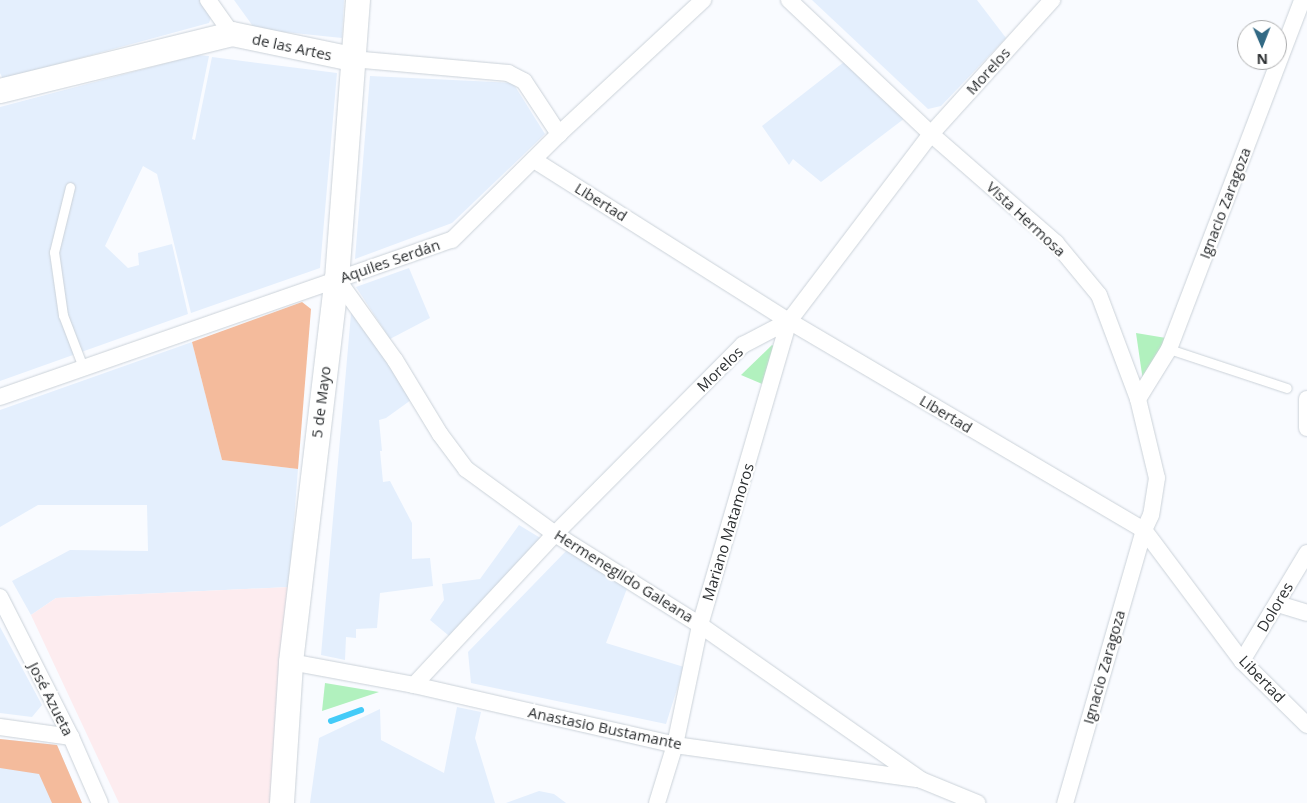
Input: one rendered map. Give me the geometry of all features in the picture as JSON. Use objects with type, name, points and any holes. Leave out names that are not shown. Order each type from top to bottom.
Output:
[{"type":"street","points":[[208,0],[232,34]]},
{"type":"street","name":"5 de Mayo","points":[[282,803],[291,662],[337,279],[352,59],[358,0]]},
{"type":"street","name":"Aquiles Serdán","points":[[0,397],[452,240],[558,134],[703,0]]},
{"type":"street","name":"Vista Hermosa","points":[[789,0],[931,134],[1056,243],[1099,295],[1138,398],[1157,478],[1151,515],[1144,530]]},
{"type":"street","name":"Morelos","points":[[414,685],[555,534],[743,345],[789,321],[931,134],[1052,0]]},
{"type":"street","name":"Ignacio Zaragoza","points":[[1138,398],[1169,349],[1302,3]]},
{"type":"street","name":"de las Artes","points":[[1,89],[232,34],[352,59],[508,73],[524,81],[558,134]]},
{"type":"street","name":"Libertad","points":[[534,160],[789,321],[1144,530],[1242,660],[1307,725]]},
{"type":"street","name":"Hermenegildo Galeana","points":[[337,279],[395,360],[440,434],[466,469],[555,534],[700,625],[921,780],[977,803]]},
{"type":"street","name":"Mariano Matamoros","points":[[657,803],[675,745],[700,625],[789,321]]},
{"type":"street","points":[[1307,399],[1307,428]]},
{"type":"street","name":"Ignacio Zaragoza","points":[[1065,803],[1144,530]]},
{"type":"street","name":"Dolores","points":[[1242,660],[1278,604],[1307,553]]},
{"type":"street","name":"José Azueta","points":[[0,597],[100,803]]},
{"type":"street","points":[[1278,604],[1307,613]]},
{"type":"street","name":"Anastasio Bustamante","points":[[291,662],[414,685],[675,745],[921,780]]},
{"type":"street","points":[[0,727],[70,738]]},
{"type":"lane","points":[[70,187],[54,252],[63,315],[83,367]]},
{"type":"lane","points":[[1169,349],[1287,388]]},
{"type":"shaded area","points":[[0,0],[204,0],[213,12],[209,23],[3,79],[0,73]]},
{"type":"shaded area","points":[[234,0],[344,0],[342,38],[255,29]]},
{"type":"shaded area","points":[[812,0],[977,0],[1006,38],[941,106],[928,109]]},
{"type":"shaded area","points":[[197,55],[209,56],[192,139],[195,140],[212,57],[337,73],[320,268],[191,313],[157,174],[143,166],[105,246],[128,268],[139,265],[138,253],[172,244],[188,314],[0,381],[0,107]]},
{"type":"shaded area","points":[[844,62],[905,118],[821,182],[793,159],[789,165],[762,126]]},
{"type":"shaded area","points":[[370,76],[513,83],[545,134],[452,223],[355,259]]},
{"type":"shaded area","points":[[409,268],[430,318],[390,339],[356,287]]},
{"type":"shaded area","points":[[355,313],[391,365],[411,400],[386,418],[379,420],[383,482],[390,481],[412,523],[412,559],[430,558],[433,586],[380,593],[377,628],[356,629],[356,638],[346,637],[345,660],[321,655],[351,314]]},
{"type":"shaded area","points":[[192,342],[222,460],[298,469],[289,587],[56,598],[31,615],[12,581],[70,550],[148,551],[147,505],[38,505],[0,527],[0,410]]},
{"type":"shaded area","points":[[519,525],[547,542],[454,640],[430,620],[444,600],[442,584],[480,579]]},
{"type":"shaded area","points":[[567,550],[628,586],[606,643],[684,667],[666,724],[471,683],[468,652]]},
{"type":"shaded area","points":[[289,587],[273,803],[119,803],[31,615],[56,598]]},
{"type":"shaded area","points":[[0,627],[42,705],[32,717],[0,713]]},
{"type":"shaded area","points":[[457,707],[481,712],[475,738],[495,803],[310,803],[319,738],[380,709],[381,740],[444,773]]},
{"type":"shaded area","points":[[0,739],[57,745],[82,803],[0,803]]},
{"type":"shaded area","points":[[539,791],[554,794],[566,803],[506,803]]},
{"type":"green space","points":[[1136,333],[1166,338],[1143,381]]},
{"type":"green space","points":[[772,345],[779,349],[767,386],[741,375]]},
{"type":"green space","points":[[325,683],[379,692],[322,711]]},
{"type":"building","points":[[302,302],[311,309],[298,469],[222,460],[192,342]]},
{"type":"building","points":[[0,739],[57,745],[82,803],[52,803],[39,774],[0,768]]},
{"type":"waterway","points":[[331,721],[361,710]]}]
